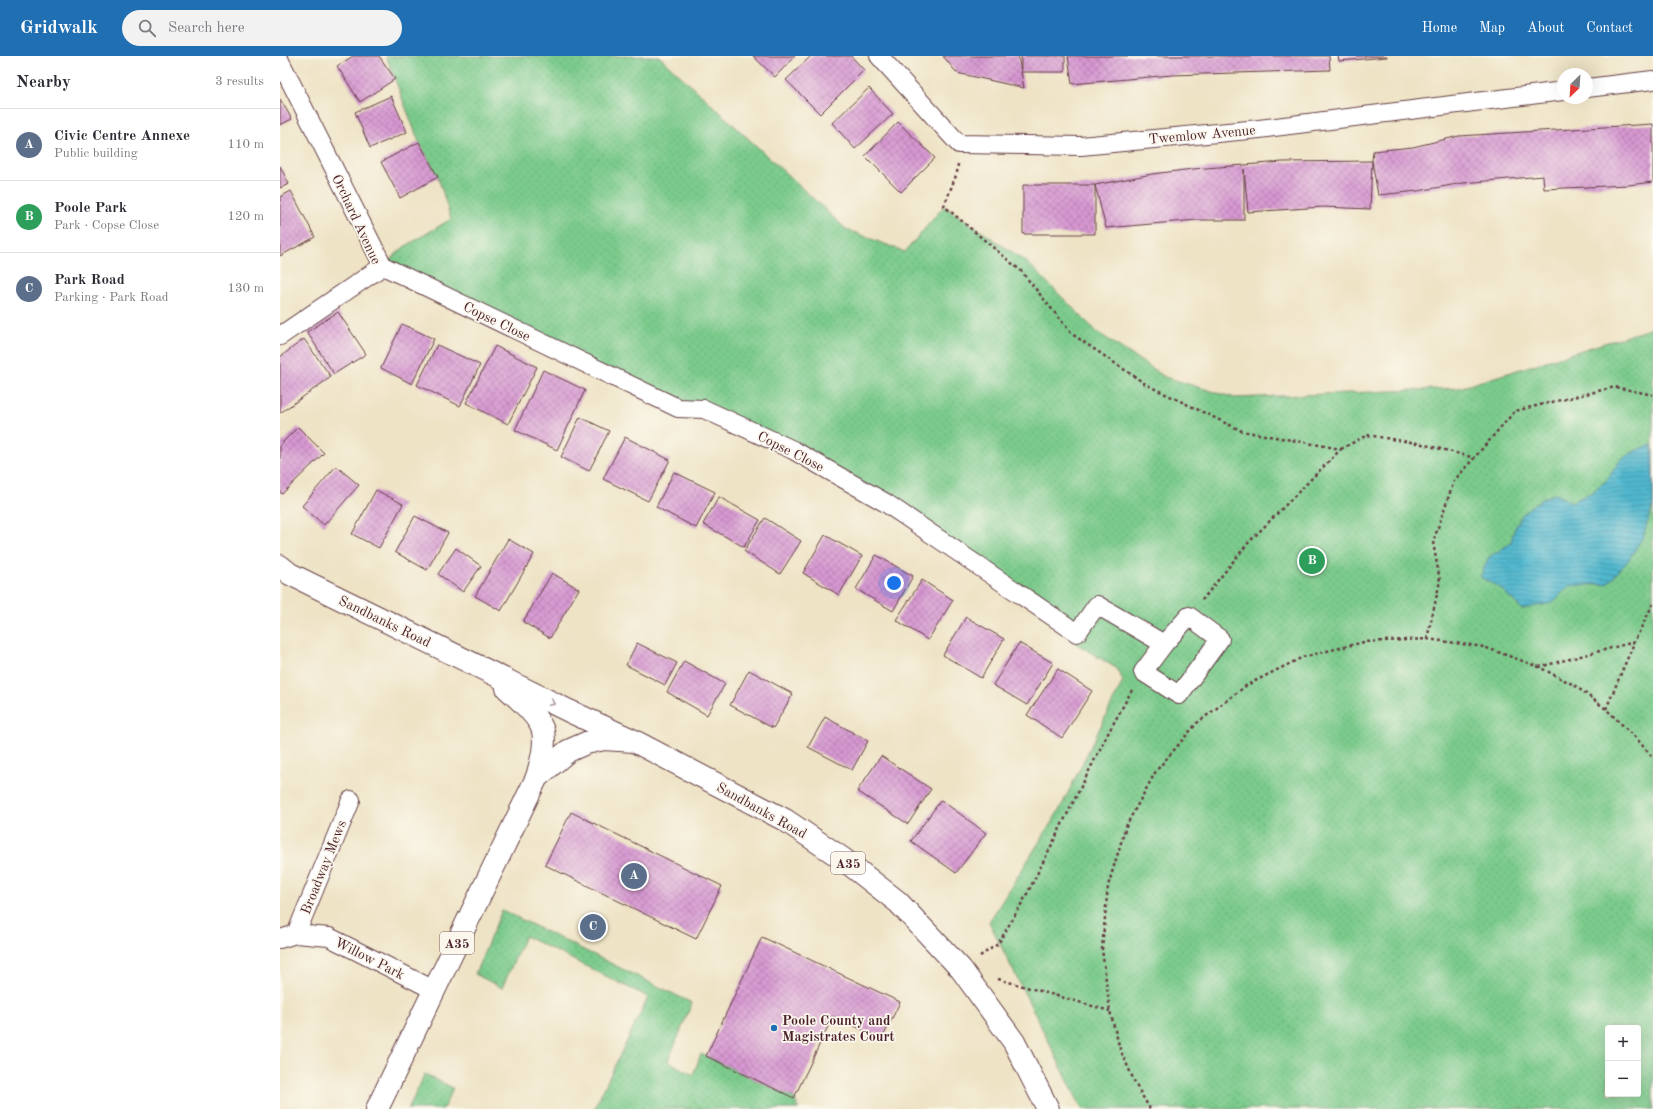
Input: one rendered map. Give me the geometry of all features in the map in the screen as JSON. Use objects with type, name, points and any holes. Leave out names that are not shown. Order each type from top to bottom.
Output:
[{"type":"main road","name":"Sandbanks Road","points":[[280,566],[290,574],[492,674],[634,742],[785,820],[842,859],[898,902],[961,968],[1014,1042],[1048,1109]]},
{"type":"main road","name":"Sandbanks Road","points":[[492,674],[520,699],[533,714],[543,730],[543,753],[537,777]]},
{"type":"main road","name":"A35","points":[[377,1109],[537,777],[568,750],[586,743],[604,739],[634,742]]},
{"type":"street","points":[[879,56],[959,144]]},
{"type":"street","name":"Orchard Avenue","points":[[280,61],[383,266],[280,336]]},
{"type":"street","points":[[1593,87],[1653,80]]},
{"type":"street","name":"Twemlow Avenue","points":[[959,144],[1081,146],[1259,129],[1557,92]]},
{"type":"street","name":"Copse Close","points":[[383,266],[678,408],[704,409],[793,450],[886,503],[1077,633],[1097,605],[1164,644]]},
{"type":"street","points":[[1189,616],[1220,639],[1179,695],[1143,672],[1164,644],[1189,616]]},
{"type":"street","name":"Broadway Mews","points":[[288,936],[351,800]]},
{"type":"street","name":"Willow Park","points":[[288,936],[329,937],[434,990]]},
{"type":"path","points":[[959,144],[957,174],[944,206],[1021,271],[1072,334],[1147,385],[1242,431],[1341,449]]},
{"type":"path","points":[[1427,639],[1440,581],[1433,542],[1454,481],[1515,411],[1615,387],[1653,395]]},
{"type":"path","points":[[1189,616],[1249,542],[1341,449],[1367,435],[1422,444],[1475,458]]},
{"type":"path","points":[[1606,709],[1634,642],[1653,604]]},
{"type":"path","points":[[1150,1109],[1136,1085],[1120,1049],[1110,1011],[1102,949],[1108,886],[1126,826],[1156,771],[1197,723],[1247,685],[1303,657],[1364,642],[1427,639],[1484,647],[1539,666],[1574,685],[1606,709],[1637,739],[1653,758]]},
{"type":"path","points":[[1539,666],[1634,642]]},
{"type":"path","points":[[961,968],[998,944],[1026,896],[1106,737],[1143,672]]},
{"type":"path","points":[[961,968],[1110,1011]]},
{"type":"green space","points":[[386,56],[659,56],[846,229],[905,252],[944,206],[1028,263],[1097,332],[1165,377],[1235,398],[1459,388],[1653,328],[1653,1109],[1082,1109],[989,922],[1060,809],[1123,681],[1116,668],[1072,641],[1077,633],[793,450],[678,408],[383,266],[404,247],[451,219],[438,177],[419,142]]},
{"type":"green space","points":[[502,910],[692,1003],[668,1061],[693,1075],[701,1054],[794,1098],[799,1109],[594,1109],[648,997],[525,936],[502,988],[475,974]]},
{"type":"green space","points":[[425,1074],[453,1088],[443,1109],[408,1109]]},
{"type":"water","points":[[1652,445],[1653,505],[1643,537],[1628,561],[1607,584],[1569,586],[1552,603],[1522,609],[1499,587],[1480,577],[1489,557],[1511,543],[1520,518],[1531,506],[1546,497],[1555,494],[1572,502],[1592,492],[1607,480],[1621,459],[1639,449]]},
{"type":"building","points":[[353,56],[379,56],[395,79],[360,102],[337,66]]},
{"type":"building","points":[[753,56],[795,56],[775,77]]},
{"type":"building","points":[[811,56],[851,56],[864,70],[820,114],[786,80]]},
{"type":"building","points":[[943,56],[1018,56],[1024,88],[957,73]]},
{"type":"building","points":[[1021,56],[1065,56],[1065,72],[1021,72]]},
{"type":"building","points":[[1068,56],[1329,56],[1330,70],[1172,75],[1072,84]]},
{"type":"building","points":[[1338,56],[1387,56],[1387,57],[1339,61]]},
{"type":"building","points":[[869,88],[893,114],[855,149],[832,123]]},
{"type":"building","points":[[391,96],[407,132],[370,148],[355,112]]},
{"type":"building","points":[[280,99],[292,119],[280,125]]},
{"type":"building","points":[[898,122],[935,158],[901,192],[865,156]]},
{"type":"building","points":[[1653,124],[1653,182],[1628,185],[1544,189],[1543,176],[1463,183],[1418,191],[1378,195],[1372,161],[1373,151],[1413,147],[1459,136]]},
{"type":"building","points":[[419,142],[438,177],[400,198],[381,162]]},
{"type":"building","points":[[1372,161],[1370,209],[1323,207],[1248,212],[1244,169],[1244,220],[1197,220],[1106,228],[1095,185],[1152,174],[1193,169],[1283,162]]},
{"type":"building","points":[[280,166],[289,184],[280,188]]},
{"type":"building","points":[[1023,185],[1095,185],[1095,234],[1023,234]]},
{"type":"building","points":[[291,191],[315,237],[280,256],[280,197]]},
{"type":"building","points":[[338,312],[366,354],[334,374],[307,332]]},
{"type":"building","points":[[402,324],[434,339],[412,384],[381,368]]},
{"type":"building","points":[[304,339],[331,377],[280,413],[280,357]]},
{"type":"building","points":[[437,345],[480,365],[460,406],[417,385]]},
{"type":"building","points":[[495,346],[537,367],[508,424],[466,403]]},
{"type":"building","points":[[543,370],[585,390],[557,450],[515,430]]},
{"type":"building","points":[[580,417],[609,431],[589,471],[561,457]]},
{"type":"building","points":[[298,427],[324,453],[282,494],[280,492],[280,445]]},
{"type":"building","points":[[625,437],[670,460],[648,501],[603,479]]},
{"type":"building","points":[[336,466],[359,485],[324,525],[302,506]]},
{"type":"building","points":[[674,472],[715,492],[696,528],[656,507]]},
{"type":"building","points":[[376,490],[403,504],[379,548],[352,534]]},
{"type":"building","points":[[719,497],[760,520],[744,547],[703,524]]},
{"type":"building","points":[[415,516],[448,533],[427,570],[395,552]]},
{"type":"building","points":[[765,518],[801,541],[780,574],[744,551]]},
{"type":"building","points":[[825,535],[862,556],[839,595],[803,573]]},
{"type":"building","points":[[508,539],[534,554],[501,611],[475,596]]},
{"type":"building","points":[[456,548],[481,566],[463,592],[438,574]]},
{"type":"building","points":[[876,555],[913,576],[893,611],[856,589]]},
{"type":"building","points":[[552,573],[579,589],[550,638],[523,622]]},
{"type":"building","points":[[922,580],[953,600],[928,640],[896,620]]},
{"type":"building","points":[[966,617],[1004,639],[981,678],[943,655]]},
{"type":"building","points":[[637,643],[677,663],[665,685],[626,665]]},
{"type":"building","points":[[1019,643],[1053,663],[1027,705],[993,685]]},
{"type":"building","points":[[684,661],[725,684],[707,715],[667,692]]},
{"type":"building","points":[[1058,669],[1092,691],[1062,738],[1027,715]]},
{"type":"building","points":[[749,670],[793,694],[773,728],[730,705]]},
{"type":"building","points":[[825,717],[868,741],[852,770],[808,747]]},
{"type":"building","points":[[881,756],[931,789],[908,824],[857,791]]},
{"type":"building","points":[[941,800],[986,833],[956,873],[911,841]]},
{"type":"building","points":[[571,812],[722,886],[696,939],[545,865]]},
{"type":"building","name":"Poole County and Magistrates Court","points":[[762,937],[900,1002],[882,1039],[833,1016],[794,1098],[706,1056]]},
{"type":"place","name":"Poole Park","points":[[1312,561]]},
{"type":"place","name":"Civic Centre Annexe","points":[[634,876]]},
{"type":"place","name":"Park Road","points":[[593,927]]},
{"type":"place","name":"Poole County and Magistrates Court","points":[[774,1028]]}]
